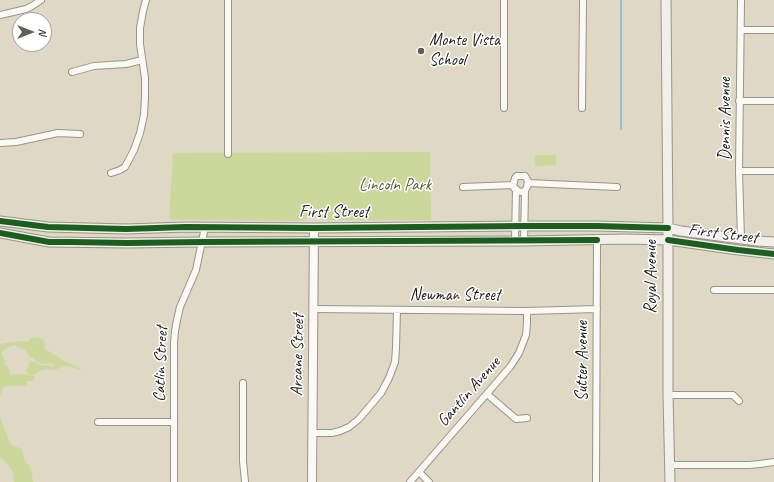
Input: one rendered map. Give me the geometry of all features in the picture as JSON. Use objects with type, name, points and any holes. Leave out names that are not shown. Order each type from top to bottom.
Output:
[{"type":"main road","name":"Royal Avenue","points":[[666,0],[668,395],[670,482]]},
{"type":"main road","name":"First Street","points":[[0,221],[48,227],[126,229],[205,227],[314,228],[597,226],[668,228],[681,231],[774,242]]},
{"type":"main road","name":"First Street","points":[[0,233],[49,242],[127,243],[626,239],[668,240],[774,254]]},
{"type":"street","points":[[0,15],[26,9],[41,0]]},
{"type":"street","points":[[111,173],[125,167],[134,150],[144,115],[145,78],[140,44],[140,28],[146,0]]},
{"type":"street","points":[[228,0],[228,154]]},
{"type":"street","points":[[504,0],[504,108]]},
{"type":"street","points":[[582,108],[583,0]]},
{"type":"street","name":"Dennis Avenue","points":[[741,0],[739,101],[741,238]]},
{"type":"street","points":[[741,30],[774,30]]},
{"type":"street","points":[[72,72],[94,66],[126,64],[142,60]]},
{"type":"street","points":[[739,101],[774,101]]},
{"type":"street","points":[[0,143],[16,142],[58,133],[80,134]]},
{"type":"street","points":[[739,171],[774,171]]},
{"type":"street","points":[[517,176],[524,176],[528,183],[525,191],[520,226],[520,241],[515,178],[517,176]]},
{"type":"street","points":[[528,183],[617,187]]},
{"type":"street","points":[[463,187],[515,187],[521,192],[525,191]]},
{"type":"street","name":"Catlin Street","points":[[174,482],[174,343],[176,320],[196,270],[205,227]]},
{"type":"street","name":"Arcane Street","points":[[312,482],[314,228]]},
{"type":"street","name":"Sutter Avenue","points":[[596,482],[597,240]]},
{"type":"street","points":[[714,290],[774,290]]},
{"type":"street","name":"Newman Street","points":[[313,310],[526,311],[597,309]]},
{"type":"street","points":[[312,434],[332,433],[349,427],[359,419],[381,393],[395,362],[397,310]]},
{"type":"street","name":"Gantlin Avenue","points":[[410,482],[510,367],[519,353],[526,335],[526,311]]},
{"type":"street","points":[[242,383],[243,461],[245,482]]},
{"type":"street","points":[[487,394],[516,419],[526,418]]},
{"type":"street","points":[[668,395],[733,395],[739,401]]},
{"type":"street","points":[[98,422],[174,422]]},
{"type":"street","points":[[670,465],[749,465],[774,462]]},
{"type":"street","points":[[419,472],[428,482]]},
{"type":"green space","name":"Lincoln Park","points":[[430,152],[431,220],[325,220],[321,214],[316,211],[302,221],[169,219],[173,153]]},
{"type":"green space","points":[[535,155],[556,155],[556,165],[535,166]]},
{"type":"green space","points":[[34,337],[40,338],[44,341],[45,349],[66,362],[82,369],[80,370],[64,366],[55,370],[47,369],[39,371],[34,375],[28,374],[25,371],[28,368],[30,361],[40,365],[54,367],[54,364],[38,363],[29,356],[25,350],[14,345],[5,349],[1,353],[5,361],[4,363],[8,367],[11,375],[22,374],[35,376],[33,381],[27,381],[27,386],[4,387],[0,397],[0,344],[20,341],[28,342]]},
{"type":"green space","points":[[0,417],[10,443],[22,449],[25,461],[31,468],[33,482],[14,482],[13,473],[10,467],[0,457]]},
{"type":"waterway","points":[[621,0],[621,129]]},
{"type":"cycle path","points":[[0,221],[48,227],[126,229],[186,227],[314,228],[524,226],[668,228]]},
{"type":"cycle path","points":[[0,233],[49,242],[127,243],[597,240]]},
{"type":"cycle path","points":[[668,240],[774,254]]},
{"type":"place","name":"Monte Vista School","points":[[421,51]]}]
